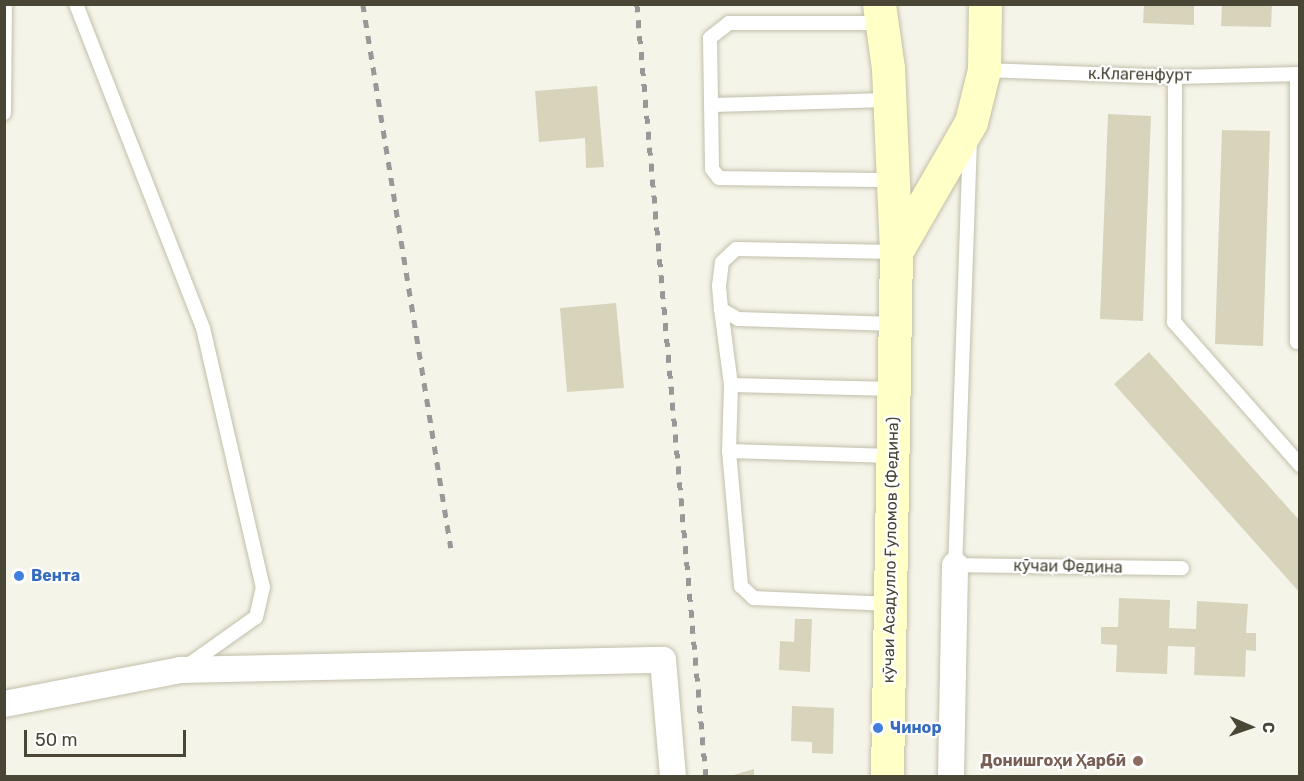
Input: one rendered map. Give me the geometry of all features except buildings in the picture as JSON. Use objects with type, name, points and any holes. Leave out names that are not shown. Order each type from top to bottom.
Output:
[{"type":"street","name":"кӯчаи Асадулло Ғуломов (Федина)","points":[[896,252],[971,122],[984,70],[986,4]]},
{"type":"street","name":"кӯчаи Асадулло Ғуломов (Федина)","points":[[880,14],[889,100],[896,252],[887,777]]},
{"type":"street","points":[[951,777],[955,565]]},
{"type":"street","points":[[4,704],[180,670],[663,660],[673,777]]},
{"type":"lane","points":[[4,113],[5,4]]},
{"type":"lane","points":[[76,4],[203,328],[263,587],[256,617],[180,670]]},
{"type":"lane","points":[[880,14],[729,23],[710,38],[712,169],[718,178],[893,180]]},
{"type":"lane","name":"к.Клагенфурт","points":[[984,70],[1174,77],[1298,74],[1298,342]]},
{"type":"lane","points":[[1174,77],[1174,322],[1299,465]]},
{"type":"lane","points":[[712,105],[889,100]]},
{"type":"lane","points":[[955,565],[971,122]]},
{"type":"lane","points":[[890,604],[754,598],[741,586],[729,451],[731,385],[721,309],[722,262],[736,249],[896,252]]},
{"type":"lane","points":[[721,309],[738,319],[895,324]]},
{"type":"lane","points":[[731,385],[894,389]]},
{"type":"lane","points":[[729,451],[892,456]]},
{"type":"lane","name":"кӯчаи Федина","points":[[955,565],[1182,568]]},
{"type":"railway","points":[[363,4],[451,548]]},
{"type":"railway","points":[[637,4],[706,776]]},
{"type":"place","name":"Вента","points":[[19,576]]},
{"type":"place","name":"Чинор","points":[[878,728]]},
{"type":"place","name":"Донишгоҳи Ҳарбӣ","points":[[1138,761]]}]
